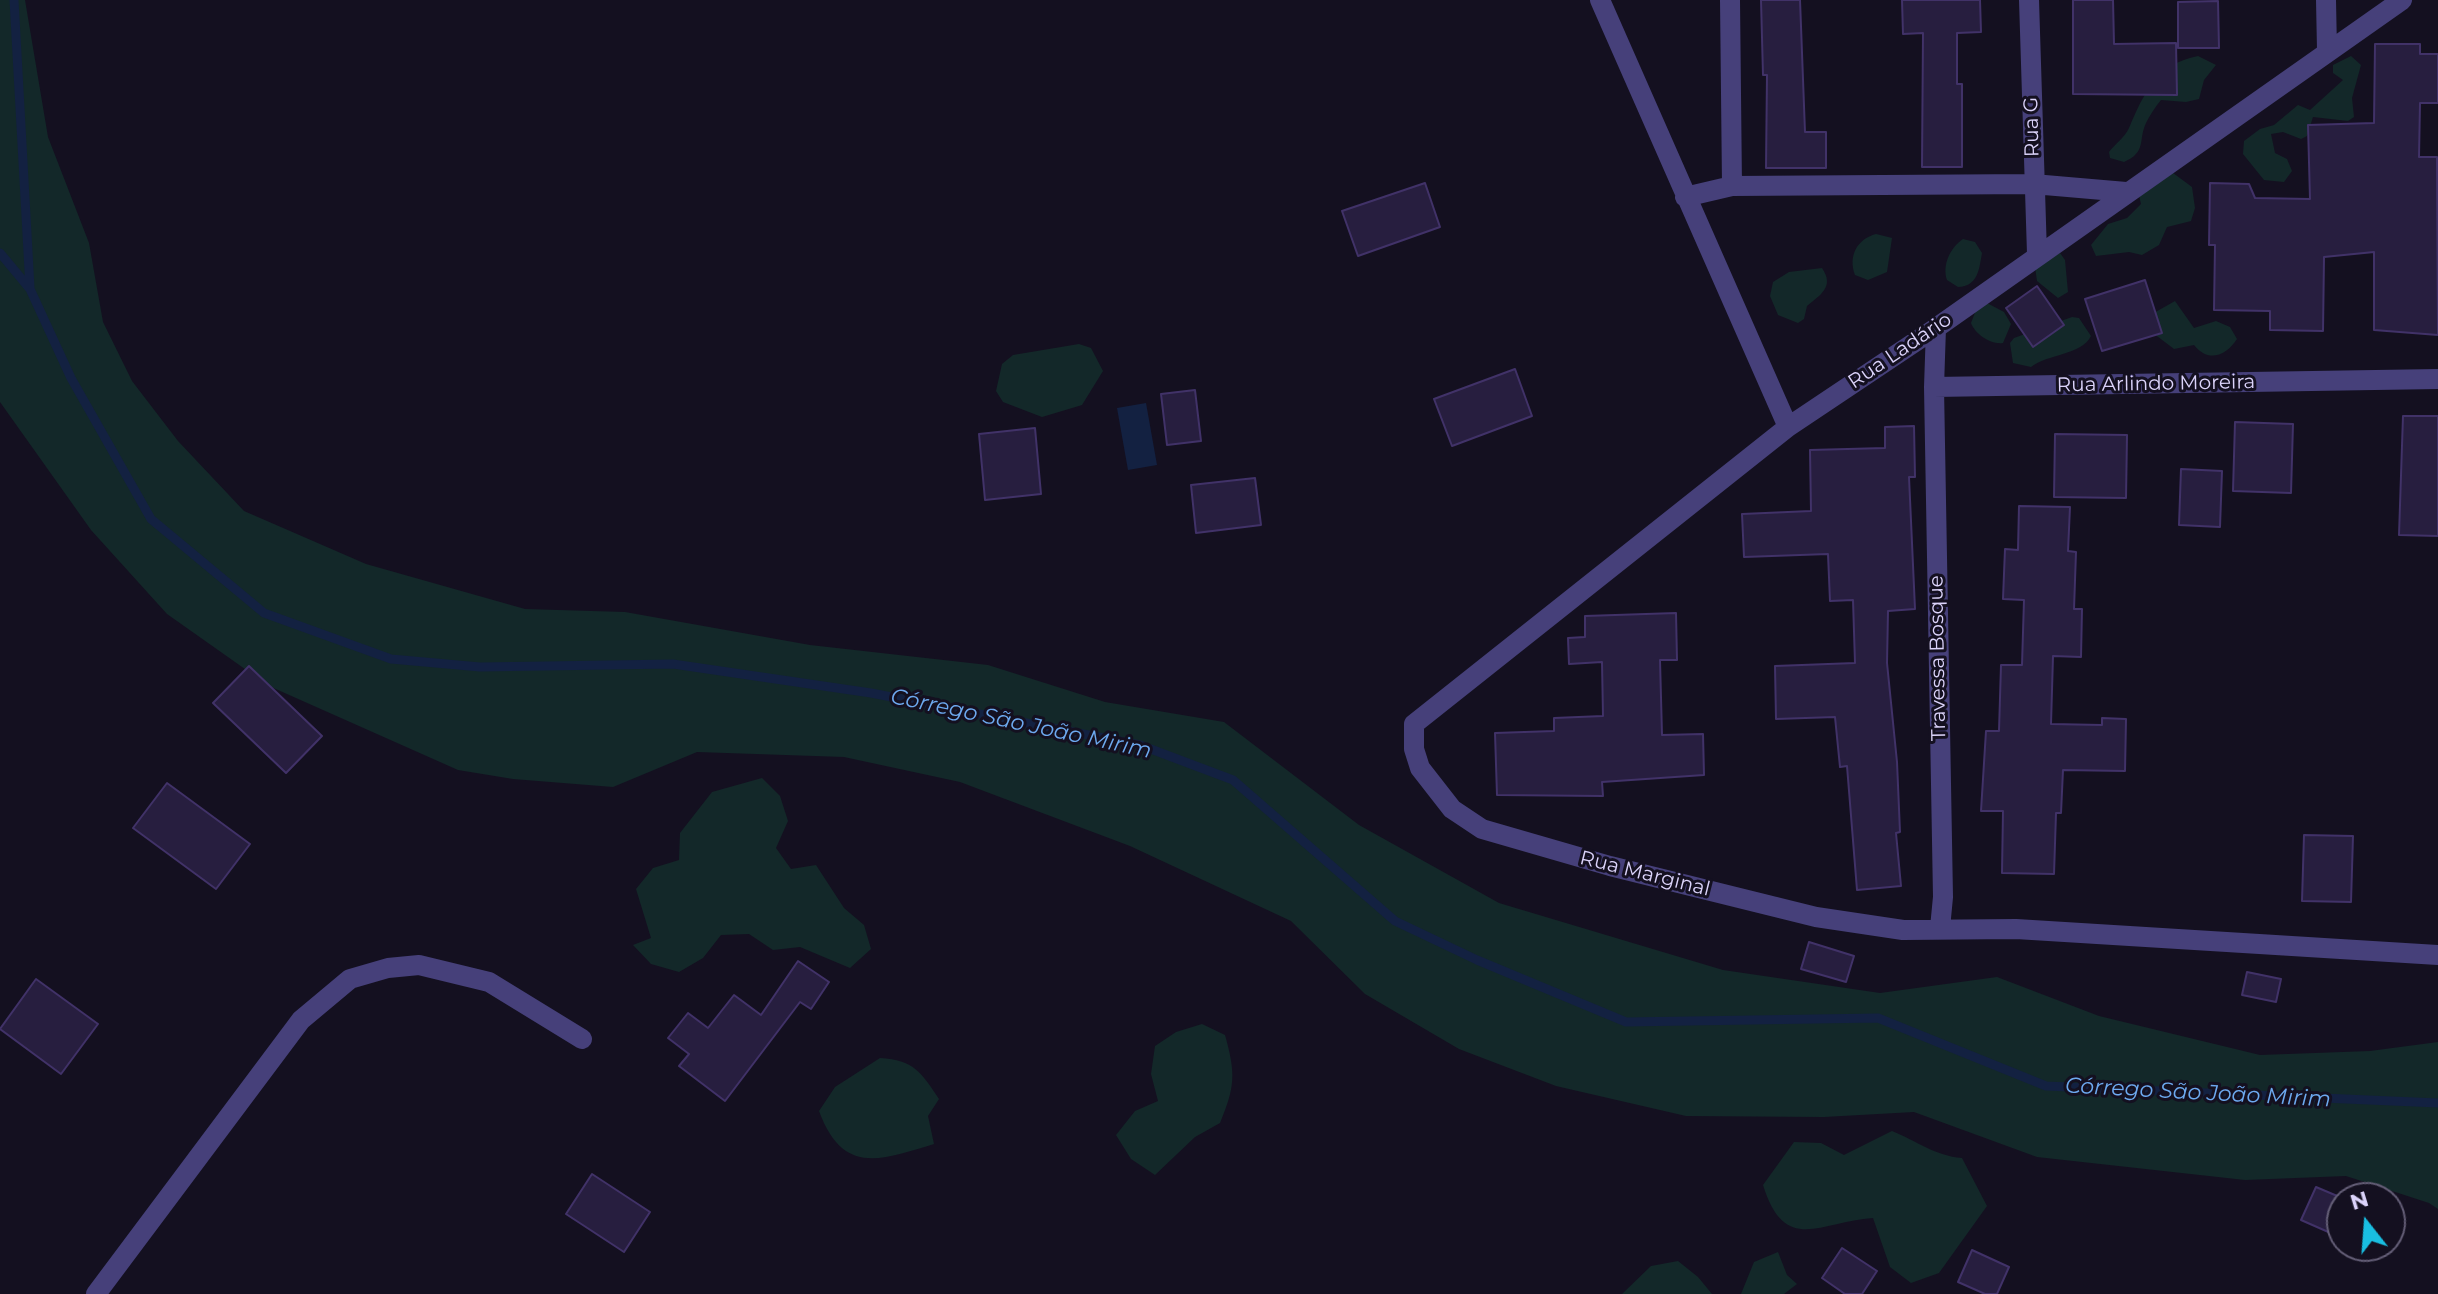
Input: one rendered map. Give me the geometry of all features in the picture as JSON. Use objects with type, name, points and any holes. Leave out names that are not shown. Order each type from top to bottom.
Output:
[{"type":"street","points":[[1600,0],[1788,427]]},
{"type":"street","points":[[1730,0],[1732,186]]},
{"type":"street","name":"Rua G","points":[[2029,0],[2037,254]]},
{"type":"street","points":[[2326,0],[2327,50]]},
{"type":"street","name":"Rua Ladário","points":[[1414,724],[1788,427],[1936,328],[2402,0]]},
{"type":"street","points":[[1685,197],[1732,186],[2033,184],[2126,192]]},
{"type":"street","points":[[1934,387],[1936,328]]},
{"type":"street","name":"Rua Arlindo Moreira","points":[[1934,387],[2438,379]]},
{"type":"street","name":"Travessa Bosque","points":[[1934,387],[1940,928]]},
{"type":"street","name":"Rua Marginal","points":[[1414,724],[1414,749],[1420,768],[1452,809],[1482,829],[1610,866],[1816,917],[1867,927],[2016,929],[2438,955]]},
{"type":"street","points":[[96,1294],[301,1020],[350,979],[388,968],[419,965],[489,982],[582,1039]]},
{"type":"green space","points":[[0,0],[25,0],[48,137],[89,243],[103,322],[132,381],[178,441],[244,511],[366,564],[525,609],[625,612],[810,645],[988,665],[1105,702],[1224,722],[1359,825],[1499,903],[1723,970],[1880,993],[1997,977],[2099,1016],[2260,1055],[2370,1051],[2438,1042],[2438,1209],[2406,1196],[2406,1182],[2364,1182],[2346,1176],[2245,1180],[2037,1157],[1914,1112],[1824,1117],[1686,1116],[1556,1086],[1459,1049],[1365,994],[1291,921],[1130,846],[960,782],[844,757],[697,752],[613,787],[513,779],[458,770],[269,686],[167,614],[91,530],[0,402]]},
{"type":"green space","points":[[2198,56],[2216,65],[2204,80],[2199,99],[2186,102],[2161,100],[2146,123],[2136,154],[2124,162],[2110,158],[2109,152],[2127,131],[2154,82],[2172,66]]},
{"type":"green space","points":[[2351,56],[2361,65],[2352,98],[2354,117],[2348,121],[2313,117],[2307,136],[2301,139],[2283,132],[2271,134],[2275,153],[2287,159],[2292,171],[2284,182],[2264,180],[2243,154],[2244,141],[2260,129],[2274,125],[2298,105],[2310,110],[2343,80],[2333,73],[2333,65]]},
{"type":"green space","points":[[2165,167],[2192,187],[2195,208],[2191,221],[2167,227],[2159,245],[2142,255],[2129,252],[2096,256],[2091,245],[2108,224],[2127,218],[2141,204],[2138,191]]},
{"type":"green space","points":[[1876,234],[1892,238],[1887,272],[1868,280],[1855,275],[1854,255],[1859,244]]},
{"type":"green space","points":[[1963,239],[1975,242],[1982,253],[1974,280],[1958,287],[1947,280],[1946,263]]},
{"type":"green space","points":[[2060,253],[2065,260],[2068,292],[2058,298],[2037,281],[2035,267]]},
{"type":"green space","points":[[1822,268],[1826,285],[1807,306],[1804,319],[1798,323],[1778,315],[1770,296],[1773,282],[1789,272]]},
{"type":"green space","points":[[2175,301],[2194,328],[2216,321],[2230,327],[2237,339],[2228,350],[2217,355],[2205,354],[2194,345],[2174,349],[2153,333],[2152,314]]},
{"type":"green space","points":[[1987,303],[2004,312],[2011,324],[2003,343],[1984,338],[1971,323],[1976,310]]},
{"type":"green space","points":[[2072,317],[2079,318],[2091,336],[2080,347],[2031,367],[2013,363],[2010,343],[2014,338]]},
{"type":"green space","points":[[1079,344],[1091,348],[1103,371],[1082,405],[1042,417],[1003,402],[996,391],[1002,364],[1013,355]]},
{"type":"green space","points":[[762,778],[780,796],[788,821],[776,848],[791,869],[816,865],[844,908],[864,925],[871,949],[850,968],[800,947],[773,950],[749,934],[721,935],[703,958],[679,972],[651,964],[633,945],[651,938],[636,889],[653,868],[679,860],[680,833],[712,792]]},
{"type":"green space","points":[[1202,1024],[1225,1035],[1232,1070],[1229,1100],[1220,1123],[1195,1137],[1155,1175],[1131,1159],[1116,1135],[1135,1111],[1158,1101],[1151,1074],[1155,1046],[1176,1032]]},
{"type":"green space","points":[[880,1058],[901,1061],[916,1069],[939,1099],[928,1116],[934,1144],[897,1155],[866,1158],[840,1146],[829,1132],[819,1111],[835,1087]]},
{"type":"green space","points":[[1892,1131],[1935,1151],[1962,1158],[1987,1206],[1939,1273],[1911,1283],[1890,1267],[1873,1218],[1821,1228],[1794,1227],[1782,1221],[1763,1185],[1794,1142],[1821,1143],[1844,1155]]},
{"type":"green space","points":[[1778,1252],[1787,1275],[1797,1284],[1784,1294],[1741,1294],[1754,1262]]},
{"type":"green space","points":[[1678,1261],[1698,1277],[1712,1294],[1622,1294],[1651,1266]]},
{"type":"water","points":[[1146,403],[1157,465],[1128,470],[1117,408]]},
{"type":"building","points":[[1761,0],[1800,0],[1805,132],[1826,132],[1826,168],[1766,168],[1767,75],[1763,75]]},
{"type":"building","points":[[1902,0],[1980,0],[1981,32],[1957,33],[1957,84],[1962,84],[1962,167],[1922,167],[1923,33],[1903,34]]},
{"type":"building","points":[[2073,0],[2113,0],[2114,44],[2176,43],[2177,95],[2073,94]]},
{"type":"building","points":[[2218,1],[2219,48],[2178,48],[2178,2]]},
{"type":"building","points":[[2375,44],[2420,44],[2420,54],[2438,54],[2438,103],[2420,103],[2419,157],[2437,157],[2438,335],[2374,330],[2374,252],[2324,257],[2323,331],[2270,330],[2270,311],[2214,310],[2215,245],[2209,245],[2210,183],[2249,184],[2255,198],[2310,199],[2308,125],[2374,123]]},
{"type":"building","points":[[1425,183],[1440,227],[1358,256],[1342,211]]},
{"type":"building","points":[[2145,280],[2162,333],[2102,351],[2085,299]]},
{"type":"building","points":[[2037,286],[2064,325],[2033,347],[2006,308]]},
{"type":"building","points":[[1515,369],[1532,416],[1452,446],[1434,399]]},
{"type":"building","points":[[1195,390],[1201,441],[1167,445],[1161,394]]},
{"type":"building","points":[[2403,416],[2438,416],[2438,536],[2399,535]]},
{"type":"building","points":[[2235,422],[2293,424],[2291,493],[2233,491]]},
{"type":"building","points":[[1914,426],[1915,477],[1909,477],[1915,609],[1888,611],[1887,663],[1897,762],[1900,832],[1896,833],[1901,886],[1857,890],[1847,766],[1840,767],[1835,717],[1776,719],[1775,666],[1855,663],[1853,600],[1830,601],[1828,554],[1744,557],[1742,514],[1811,511],[1810,450],[1885,448],[1885,427]]},
{"type":"building","points":[[1035,428],[1041,494],[985,500],[979,434]]},
{"type":"building","points":[[2055,434],[2127,435],[2126,498],[2054,497]]},
{"type":"building","points":[[2181,469],[2222,471],[2220,527],[2179,525]]},
{"type":"building","points":[[1255,478],[1261,525],[1196,533],[1191,485]]},
{"type":"building","points":[[2019,506],[2070,507],[2068,551],[2076,552],[2074,609],[2082,609],[2081,657],[2053,656],[2051,724],[2102,725],[2102,718],[2126,719],[2125,771],[2063,770],[2061,813],[2056,813],[2054,874],[2002,873],[2003,811],[1981,811],[1986,731],[1999,731],[2001,665],[2022,665],[2024,600],[2003,599],[2005,549],[2018,550]]},
{"type":"building","points":[[1676,613],[1677,660],[1660,660],[1662,735],[1703,734],[1704,775],[1602,782],[1603,796],[1497,795],[1495,733],[1554,731],[1554,718],[1603,716],[1602,662],[1569,664],[1568,638],[1585,637],[1585,616]]},
{"type":"building","points":[[249,666],[322,736],[286,773],[213,703]]},
{"type":"building","points":[[167,783],[250,844],[216,889],[133,828]]},
{"type":"building","points":[[2304,835],[2353,836],[2351,902],[2302,901]]},
{"type":"building","points":[[1809,942],[1854,956],[1846,982],[1801,969]]},
{"type":"building","points":[[798,961],[829,982],[811,1009],[800,1002],[725,1101],[679,1066],[689,1054],[668,1038],[688,1013],[708,1028],[734,995],[761,1015]]},
{"type":"building","points":[[2247,972],[2281,979],[2276,1002],[2242,995]]},
{"type":"building","points":[[36,979],[98,1024],[61,1074],[0,1029]]},
{"type":"building","points":[[592,1174],[650,1212],[624,1252],[566,1214]]},
{"type":"building","points":[[2316,1187],[2326,1191],[2326,1231],[2301,1220]]},
{"type":"building","points":[[1842,1248],[1877,1271],[1862,1294],[1845,1294],[1822,1278]]},
{"type":"building","points":[[1972,1250],[2009,1267],[1997,1294],[1985,1294],[1958,1282]]},
{"type":"waterway","points":[[14,0],[30,288]]},
{"type":"waterway","name":"Córrego São João Mirim","points":[[0,253],[30,289],[71,378],[151,519],[264,613],[391,659],[480,667],[673,664],[871,693],[1140,745],[1233,780],[1395,921],[1477,960],[1626,1022],[1878,1018],[2046,1086],[2438,1103]]}]
